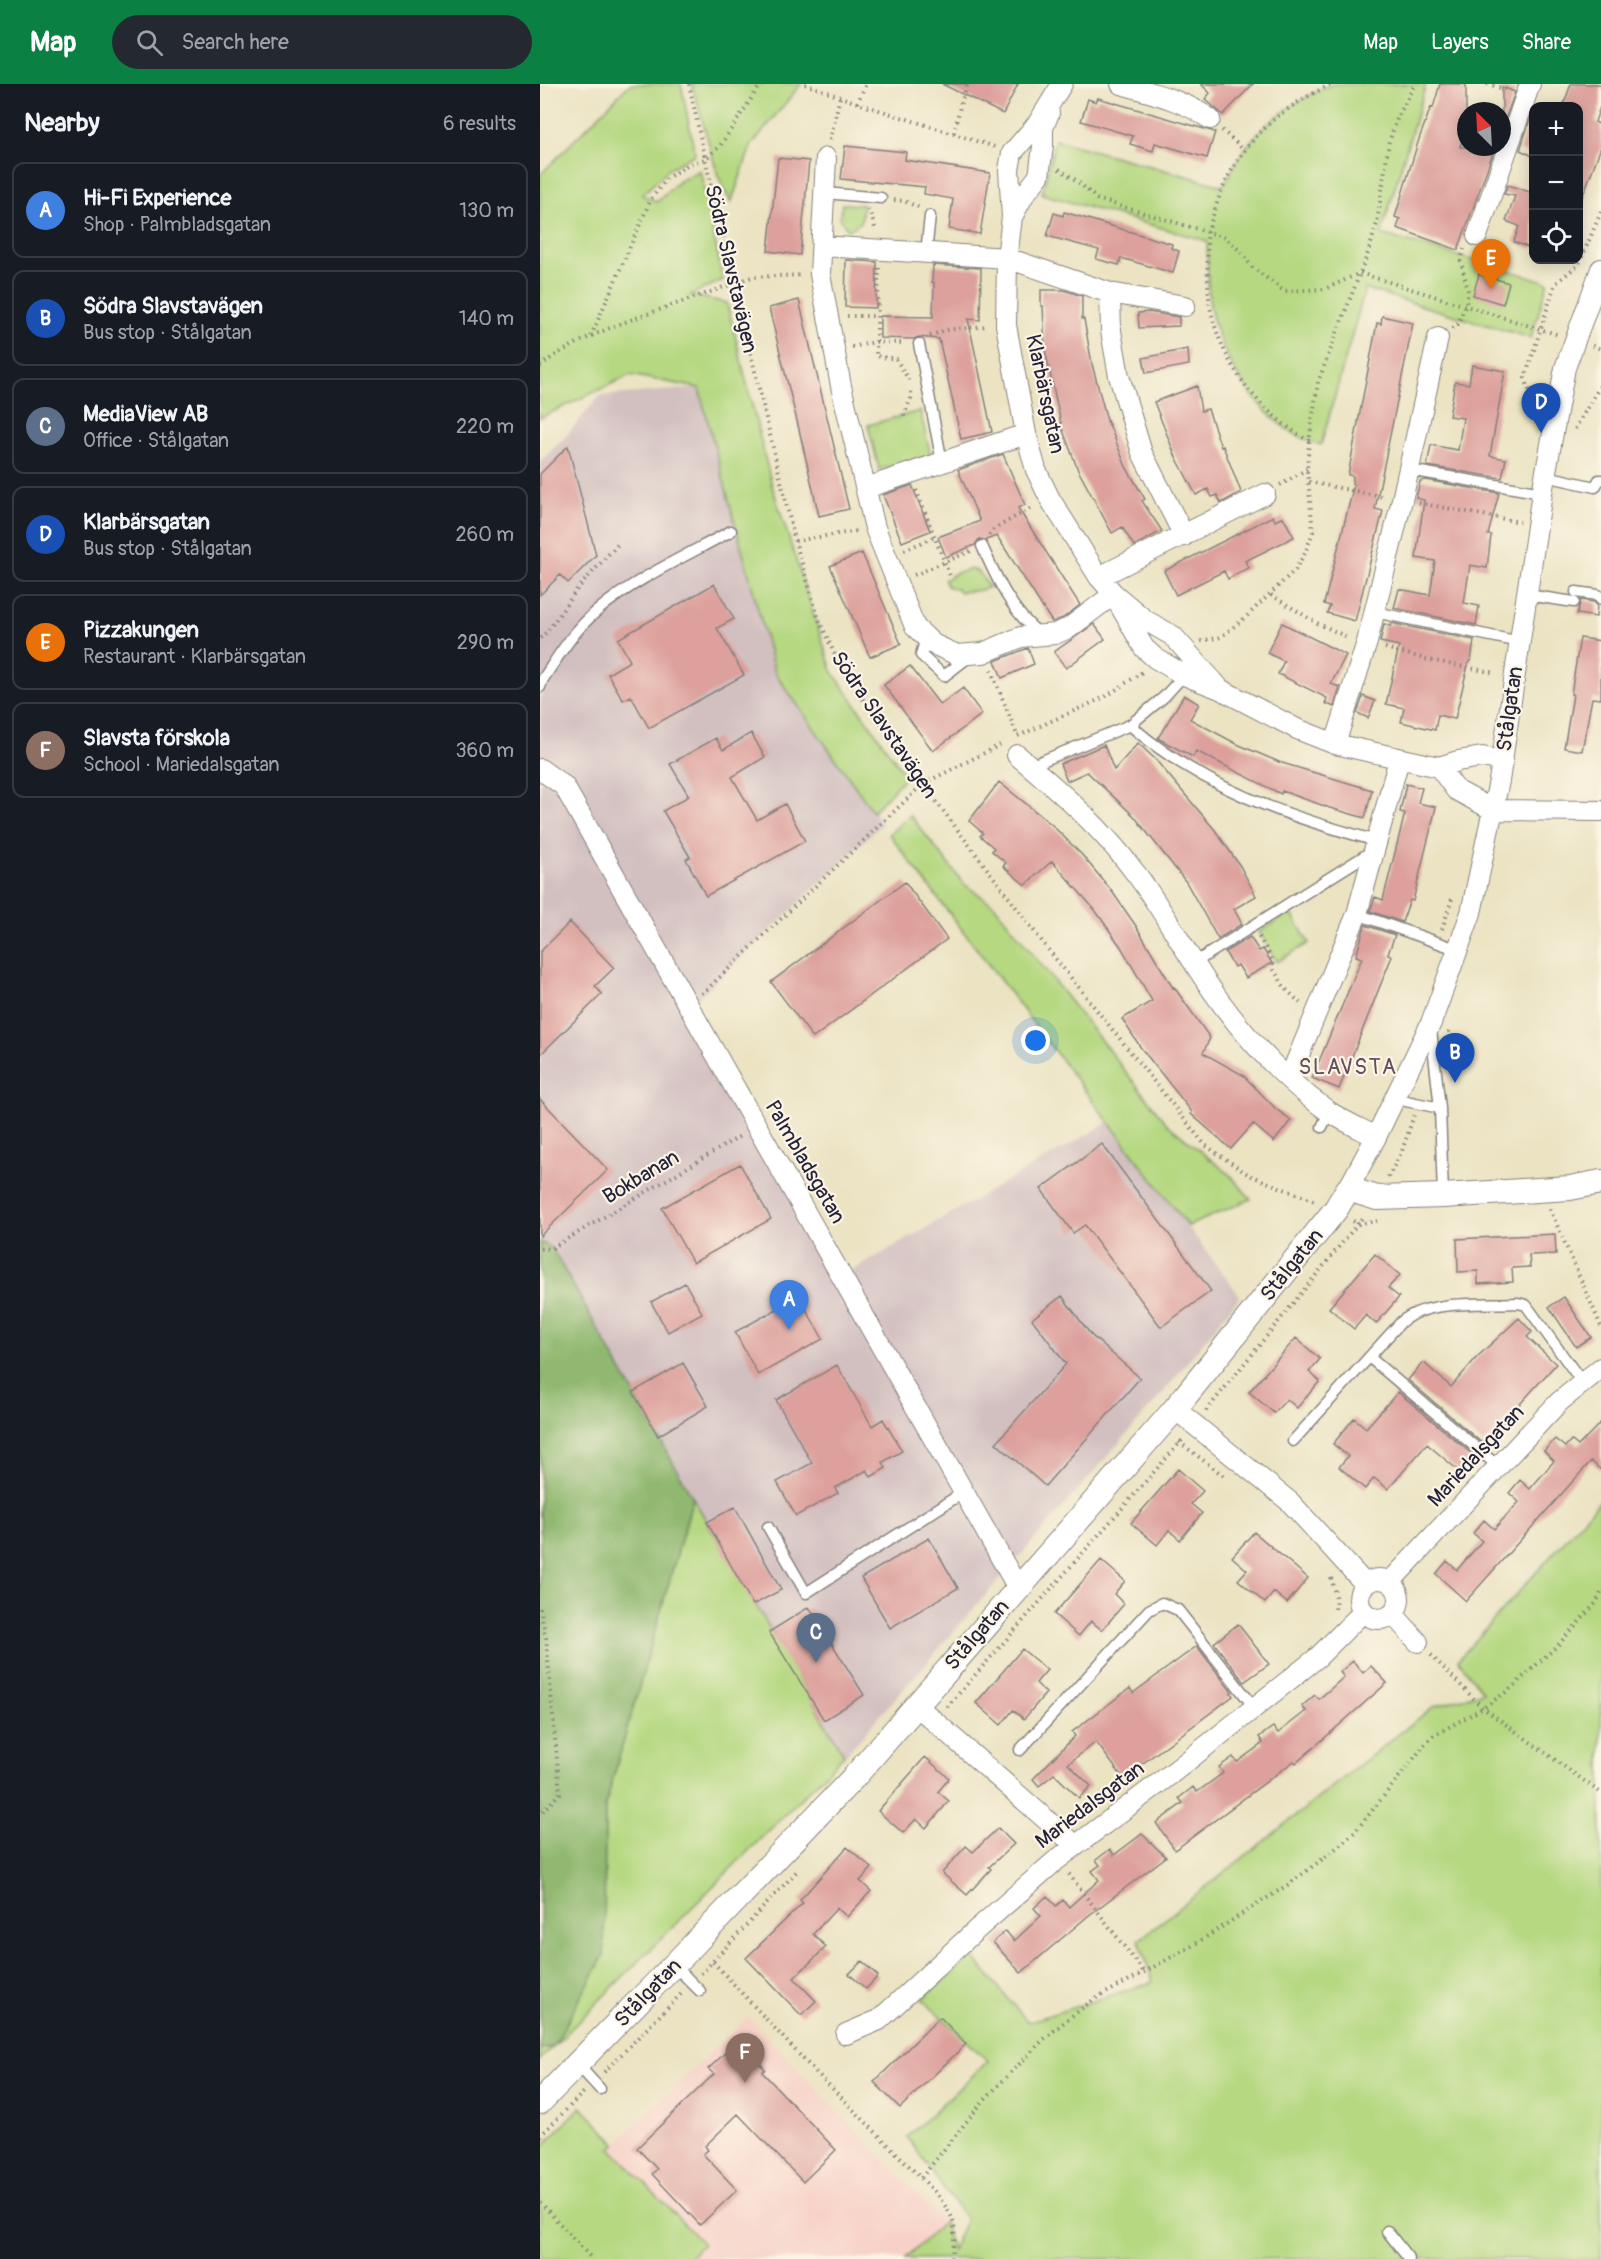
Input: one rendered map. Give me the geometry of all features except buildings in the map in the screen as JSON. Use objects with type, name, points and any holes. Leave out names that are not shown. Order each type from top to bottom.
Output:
[{"type":"street","points":[[1121,84],[1176,91],[1210,119]]},
{"type":"street","points":[[1477,236],[1530,84]]},
{"type":"street","name":"Klarbärsgatan","points":[[1061,86],[1038,123],[1012,153],[1009,170],[1012,217],[1007,258],[1006,325],[1026,434],[1036,470],[1050,500],[1099,577],[1114,594],[1145,620],[1173,636],[1220,689]]},
{"type":"street","name":"Klarbärsgatan","points":[[1012,217],[1024,195],[1039,176],[1042,162],[1043,128],[1061,86]]},
{"type":"street","points":[[826,158],[820,274],[841,386],[875,528],[915,627],[933,644],[957,655],[978,653],[1022,637],[1055,634],[1069,628],[1114,594]]},
{"type":"street","points":[[822,246],[1007,258],[1110,293],[1185,306]]},
{"type":"street","name":"Stålgatan","points":[[540,2102],[811,1823],[1175,1409],[1376,1137],[1431,1023],[1471,913],[1503,761],[1527,595],[1537,486],[1565,368],[1601,269]]},
{"type":"street","points":[[1110,293],[1111,331],[1122,387],[1142,453],[1184,536]]},
{"type":"street","points":[[1335,744],[1375,612],[1438,338]]},
{"type":"street","points":[[866,488],[1026,434]]},
{"type":"street","points":[[1099,577],[1265,494]]},
{"type":"street","name":"Klarbärsgatan","points":[[1114,594],[1144,648],[1155,658],[1184,675],[1220,689],[1297,729],[1335,744],[1439,767],[1482,757],[1503,761]]},
{"type":"street","points":[[1022,752],[1109,841],[1150,894],[1221,1004],[1256,1048],[1326,1119],[1376,1137]]},
{"type":"street","points":[[1289,1079],[1357,914],[1399,759]]},
{"type":"street","points":[[1439,767],[1456,790],[1493,810],[1601,811]]},
{"type":"street","name":"Palmbladsgatan","points":[[540,768],[564,786],[1018,1588]]},
{"type":"street","points":[[1331,1198],[1443,1196],[1570,1188],[1601,1182]]},
{"type":"street","name":"Mariedalsgatan","points":[[1390,1582],[1559,1402],[1601,1368]]},
{"type":"street","points":[[1175,1409],[1290,1502],[1365,1584]]},
{"type":"street","points":[[1374,1579],[1390,1582],[1399,1596],[1397,1609],[1393,1614],[1375,1619],[1363,1612],[1358,1599],[1359,1592],[1365,1584],[1374,1579]]},
{"type":"street","name":"Mariedalsgatan","points":[[846,2034],[879,2020],[975,1931],[1058,1859],[1171,1774],[1318,1657],[1363,1612]]},
{"type":"street","points":[[1393,1614],[1418,1642]]},
{"type":"street","points":[[916,1705],[1075,1845]]},
{"type":"lane","points":[[825,193],[876,198]]},
{"type":"lane","points":[[926,253],[930,216]]},
{"type":"lane","points":[[919,344],[942,462]]},
{"type":"lane","points":[[1409,470],[1537,486],[1595,487],[1601,480]]},
{"type":"lane","points":[[540,687],[568,641],[595,612],[623,590],[731,531]]},
{"type":"lane","points":[[982,546],[996,577],[1026,624],[1040,634]]},
{"type":"lane","points":[[1527,595],[1575,597],[1598,595],[1601,599]]},
{"type":"lane","points":[[1375,612],[1520,642]]},
{"type":"lane","points":[[1022,752],[1130,725],[1164,697],[1184,675]]},
{"type":"lane","points":[[1130,725],[1157,749],[1252,801],[1376,846]]},
{"type":"lane","points":[[1194,963],[1376,846]]},
{"type":"lane","points":[[1357,914],[1459,950]]},
{"type":"lane","points":[[1431,1023],[1440,1108],[1443,1196]]},
{"type":"lane","points":[[1395,1099],[1440,1108]]},
{"type":"lane","points":[[1293,1442],[1407,1318],[1428,1308],[1523,1303],[1529,1307],[1582,1382]]},
{"type":"lane","points":[[1370,1358],[1499,1467]]},
{"type":"lane","points":[[768,1527],[806,1593],[964,1492]]},
{"type":"lane","points":[[1020,1750],[1149,1610],[1162,1603],[1178,1610],[1254,1707]]},
{"type":"lane","points":[[675,1965],[700,1991]]},
{"type":"lane","points":[[578,2065],[600,2089]]},
{"type":"lane","points":[[1387,2230],[1409,2259]]},
{"type":"path","name":"Södra Slavstavägen","points":[[689,84],[795,542],[819,620],[841,668],[922,784],[1047,948],[1205,1145],[1249,1174],[1331,1198]]},
{"type":"path","points":[[591,336],[651,199],[667,178],[705,159],[720,146],[761,84]]},
{"type":"path","points":[[805,84],[1012,153]]},
{"type":"path","points":[[857,103],[866,84]]},
{"type":"path","points":[[954,133],[968,84]]},
{"type":"path","points":[[1309,441],[1287,428],[1270,414],[1249,391],[1219,339],[1210,305],[1208,231],[1223,186],[1244,150],[1264,126],[1332,84]]},
{"type":"path","points":[[826,158],[840,97]]},
{"type":"path","points":[[1210,119],[1244,150]]},
{"type":"path","points":[[1042,162],[1077,181],[1097,199],[1224,237],[1239,250],[1253,268],[1284,291],[1325,289],[1360,273],[1542,329]]},
{"type":"path","points":[[904,416],[911,398],[912,384],[896,358],[876,356],[877,232],[869,212],[876,198],[904,201],[922,209],[930,216]]},
{"type":"path","points":[[1537,415],[1525,378],[1555,284],[1580,264],[1601,213]]},
{"type":"path","points":[[1438,338],[1458,324],[1466,304],[1468,291],[1461,261],[1465,245],[1477,236]]},
{"type":"path","points":[[540,366],[591,336],[752,277],[820,274]]},
{"type":"path","points":[[828,316],[877,316]]},
{"type":"path","points":[[1265,494],[1307,469]]},
{"type":"path","points":[[909,473],[950,576]]},
{"type":"path","points":[[1518,533],[1537,486]]},
{"type":"path","points":[[795,542],[875,528]]},
{"type":"path","points":[[887,557],[935,537]]},
{"type":"path","points":[[540,638],[547,632],[578,588],[619,543]]},
{"type":"path","points":[[978,653],[1022,752]]},
{"type":"path","points":[[1493,683],[1495,673]]},
{"type":"path","points":[[1437,942],[1455,885]]},
{"type":"path","points":[[1252,927],[1273,962],[1274,970],[1285,988],[1301,1004],[1318,1007]]},
{"type":"path","name":"Bokbanan","points":[[540,1249],[552,1248],[757,1126]]},
{"type":"path","points":[[1548,1206],[1601,1326]]},
{"type":"path","points":[[1179,1443],[1232,1483]]},
{"type":"path","points":[[1328,1572],[1335,1592],[1335,1612],[1332,1619]]},
{"type":"path","points":[[921,2178],[984,2100],[1044,2040],[1093,2000],[1201,1941],[1328,1856],[1355,1832],[1431,1737],[1483,1708],[1509,1690],[1558,1645],[1596,1603],[1601,1593]]},
{"type":"path","points":[[540,1608],[546,1638],[560,1793],[540,1814]]},
{"type":"path","points":[[1418,1642],[1483,1708],[1601,1794]]},
{"type":"path","points":[[1058,1859],[1143,1971]]},
{"type":"path","points":[[713,1962],[806,2062],[921,2178],[952,2215],[955,2233],[951,2259]]},
{"type":"path","points":[[540,2202],[592,2259]]},
{"type":"shaded area","points":[[699,388],[775,673],[882,824],[689,1007],[843,1276],[1109,1122],[1240,1296],[1162,1394],[842,1759],[844,1755],[769,1632],[552,1248],[540,1242],[540,461],[566,436],[600,396]]},
{"type":"shaded area","points":[[748,2017],[944,2222],[905,2259],[688,2259],[703,2244],[611,2148]]},
{"type":"green space","points":[[630,84],[681,84],[695,154],[670,168],[642,195],[657,202],[679,181],[700,170],[723,280],[690,295],[727,303],[772,486],[832,671],[906,776],[873,812],[775,673],[699,388],[630,375],[540,418],[540,175]]},
{"type":"green space","points":[[692,84],[801,84],[751,146],[731,203],[718,176]]},
{"type":"green space","points":[[1332,84],[1426,84],[1381,234],[1548,282],[1531,338],[1365,289],[1321,445],[1281,425],[1248,390],[1235,370],[1215,327],[1210,306],[1207,241],[1042,194],[1055,140],[1223,186],[1241,154],[1262,129],[1308,96]]},
{"type":"green space","points":[[842,204],[863,205],[861,222],[849,230],[840,220]]},
{"type":"green space","points":[[920,411],[931,456],[879,469],[868,425]]},
{"type":"green space","points":[[972,569],[979,572],[989,587],[960,592],[956,588],[948,587],[944,580],[956,573]]},
{"type":"green space","points":[[910,815],[964,884],[994,905],[1167,1124],[1230,1175],[1251,1199],[1188,1226],[889,834]]},
{"type":"green space","points":[[1291,913],[1309,943],[1277,962],[1259,932]]},
{"type":"green space","points":[[540,1242],[552,1248],[693,1498],[605,1806],[604,1955],[554,2046],[540,2050]]},
{"type":"green space","points":[[693,1498],[844,1755],[554,2046],[604,1955],[605,1806]]},
{"type":"green space","points":[[1601,1500],[1601,2259],[905,2259],[944,2222],[952,2250],[966,2219],[907,2137],[988,2061],[922,1999],[972,1956],[1028,2022],[1153,1982],[1139,1940],[1433,1707],[1483,1692],[1458,1660]]},
{"type":"green space","points":[[554,2046],[540,2060],[540,2050]]},
{"type":"green space","points":[[581,2107],[616,2143],[611,2148],[703,2244],[688,2259],[540,2259],[540,2149]]},
{"type":"place","name":"Pizzakungen","points":[[1491,289]]},
{"type":"place","name":"Klarbärsgatan","points":[[1541,433]]},
{"type":"place","name":"Södra Slavstavägen","points":[[1455,1083]]},
{"type":"place","name":"Hi-Fi Experience","points":[[789,1330]]},
{"type":"place","name":"MediaView AB","points":[[816,1663]]},
{"type":"place","name":"Slavsta förskola","points":[[745,2083]]},
{"type":"district","name":"SLAVSTA","points":[[1348,1067]]}]
